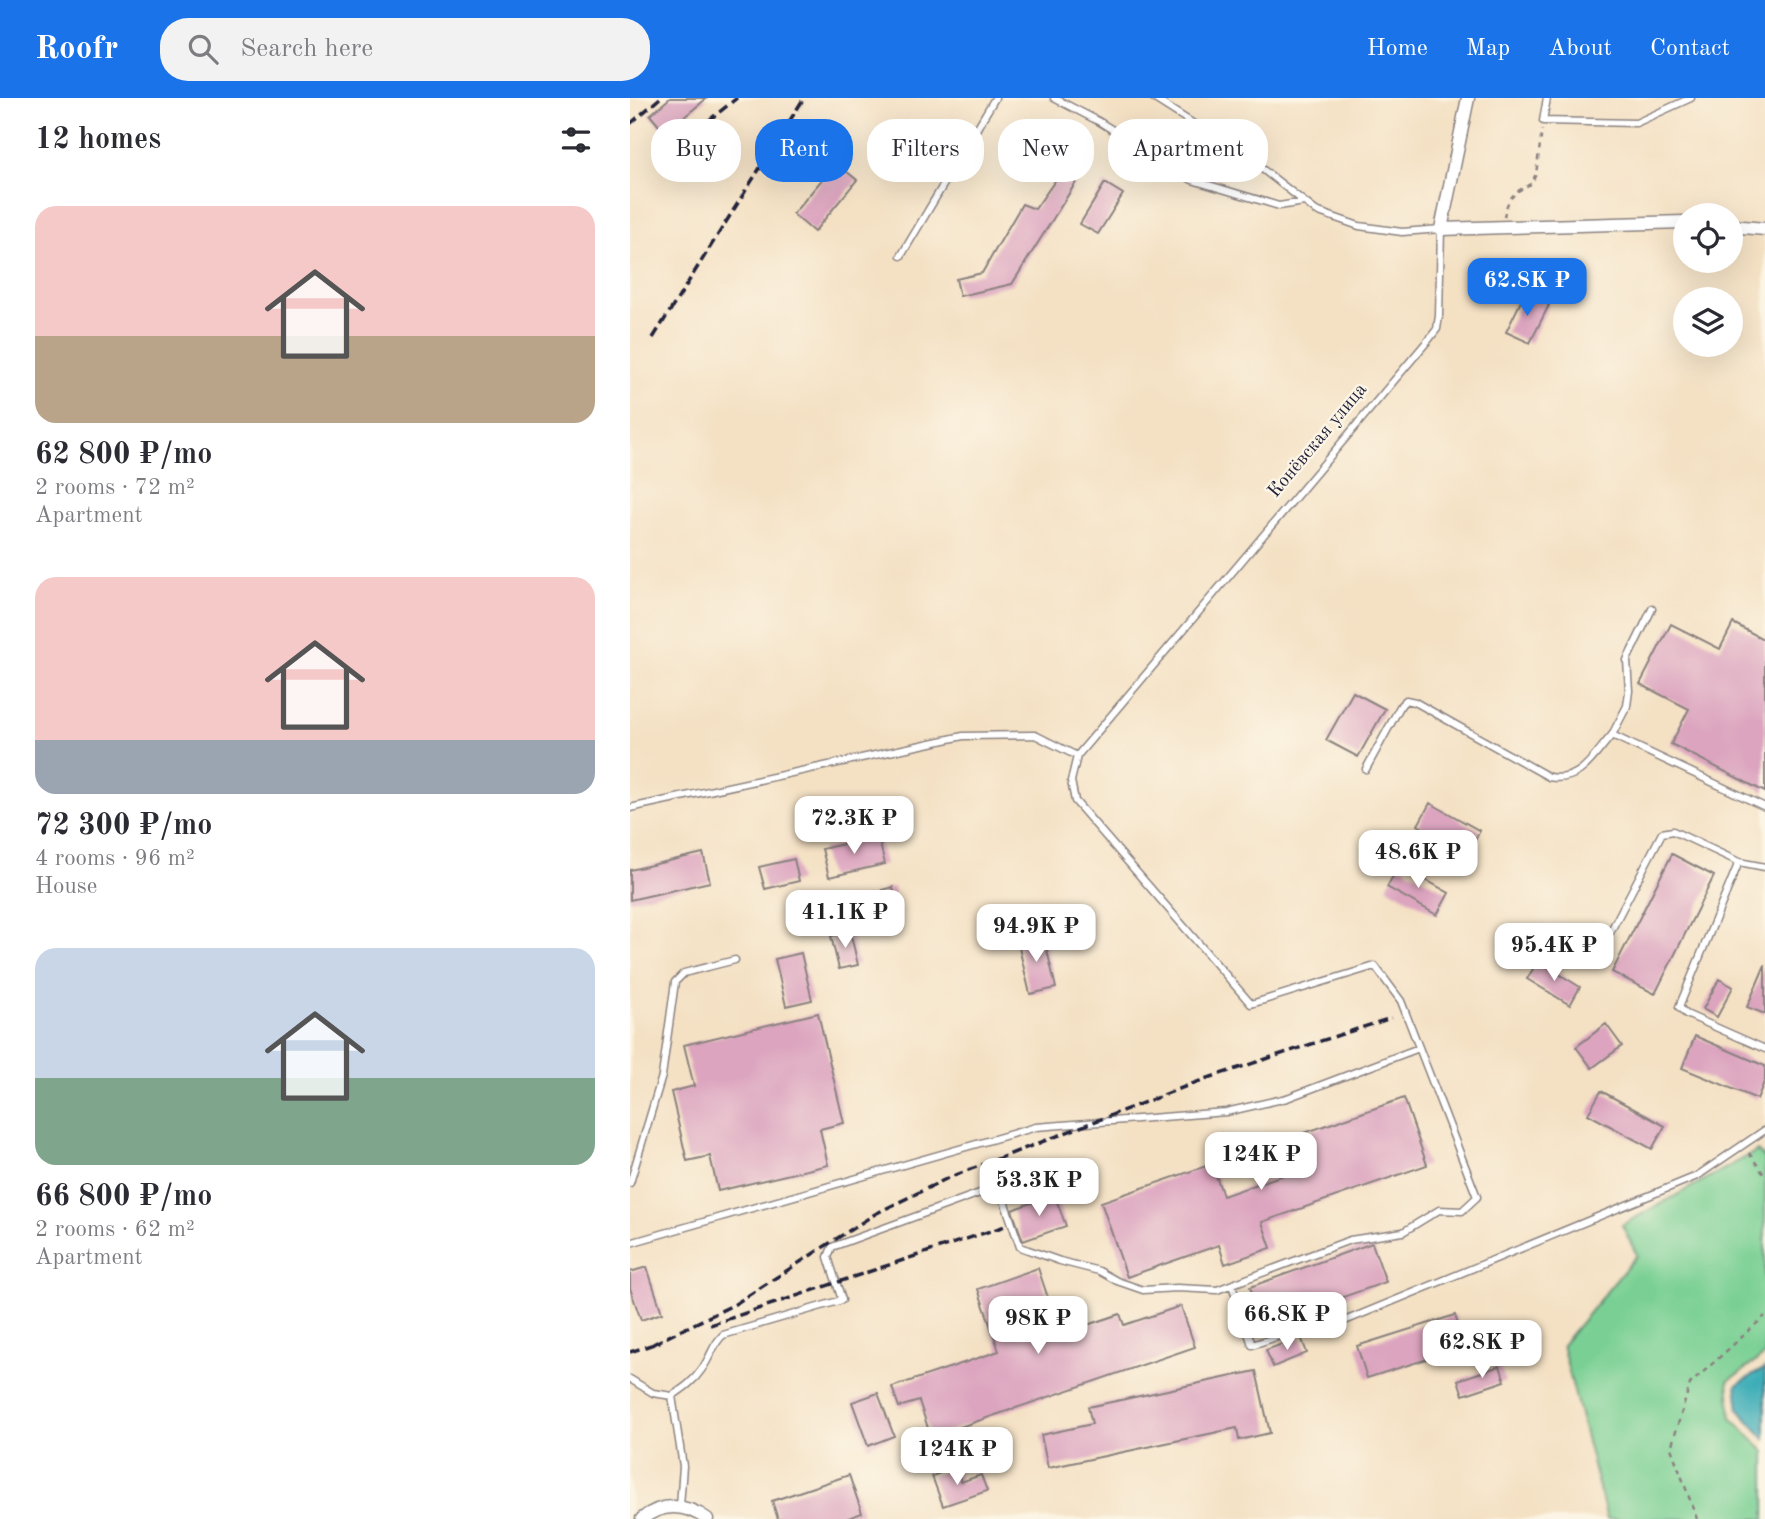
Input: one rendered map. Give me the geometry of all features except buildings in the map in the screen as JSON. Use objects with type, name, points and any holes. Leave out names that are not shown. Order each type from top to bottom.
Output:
[{"type":"street","name":"Конёвская улица","points":[[1441,229],[1468,98]]},
{"type":"street","points":[[1441,229],[1673,222]]},
{"type":"street","points":[[1743,227],[1765,229]]},
{"type":"street","points":[[642,1519],[652,1510],[680,1506],[706,1518]]},
{"type":"lane","points":[[901,256],[995,98]]},
{"type":"lane","points":[[1054,98],[1100,122],[1192,180],[1279,206],[1304,202]]},
{"type":"lane","points":[[1153,98],[1252,162],[1316,211],[1359,226],[1402,232],[1441,229]]},
{"type":"lane","points":[[1547,98],[1543,121],[1636,123],[1691,98]]},
{"type":"lane","name":"Конёвская улица","points":[[1077,756],[1437,329],[1441,229]]},
{"type":"lane","points":[[1366,769],[1406,700],[1415,702],[1549,777],[1563,780],[1578,773],[1612,735],[1627,706],[1629,691],[1626,660],[1652,609]]},
{"type":"lane","points":[[630,808],[963,736],[1035,735],[1077,756],[1071,781],[1075,801],[1251,1003],[1375,966],[1401,1001],[1477,1197],[1462,1211],[1439,1210],[1403,1232],[1350,1240],[1217,1290],[1143,1290],[1117,1281],[1099,1270],[1060,1261],[1020,1247],[999,1186],[832,1247],[828,1257],[842,1300],[723,1335],[715,1342],[703,1368],[689,1385],[673,1396],[653,1393],[630,1379]]},
{"type":"lane","points":[[1612,735],[1765,807]]},
{"type":"lane","points":[[1603,946],[1662,833],[1674,831],[1739,862],[1765,867]]},
{"type":"lane","points":[[1739,862],[1679,1007],[1686,1014],[1765,1049]]},
{"type":"lane","points":[[630,1183],[662,1076],[675,982],[684,973],[735,961]]},
{"type":"lane","points":[[630,1243],[1036,1127],[1226,1112],[1287,1098],[1419,1048]]},
{"type":"lane","points":[[1232,1284],[1252,1345],[1301,1329],[1330,1327],[1697,1175],[1765,1130]]},
{"type":"lane","points":[[673,1396],[683,1466],[680,1506]]},
{"type":"path","points":[[1503,227],[1506,204],[1516,190],[1531,184],[1536,174],[1543,121]]},
{"type":"path","points":[[1744,1145],[1765,1176]]},
{"type":"path","points":[[1697,1519],[1671,1448],[1689,1384],[1765,1316]]},
{"type":"green space","points":[[1757,1151],[1765,1158],[1765,1355],[1728,1381],[1731,1418],[1765,1451],[1765,1519],[1607,1519],[1562,1345],[1637,1255],[1622,1225]]},
{"type":"water","points":[[1765,1368],[1765,1439],[1739,1410],[1736,1385]]},
{"type":"railway","points":[[630,124],[660,98]]},
{"type":"railway","points":[[710,119],[737,98]]},
{"type":"railway","points":[[653,338],[804,98]]},
{"type":"railway","points":[[653,1344],[735,1304],[875,1214],[948,1178],[1205,1079],[1391,1018]]},
{"type":"railway","points":[[710,1325],[1008,1225]]},
{"type":"railway","points":[[630,1352],[660,1342]]}]
